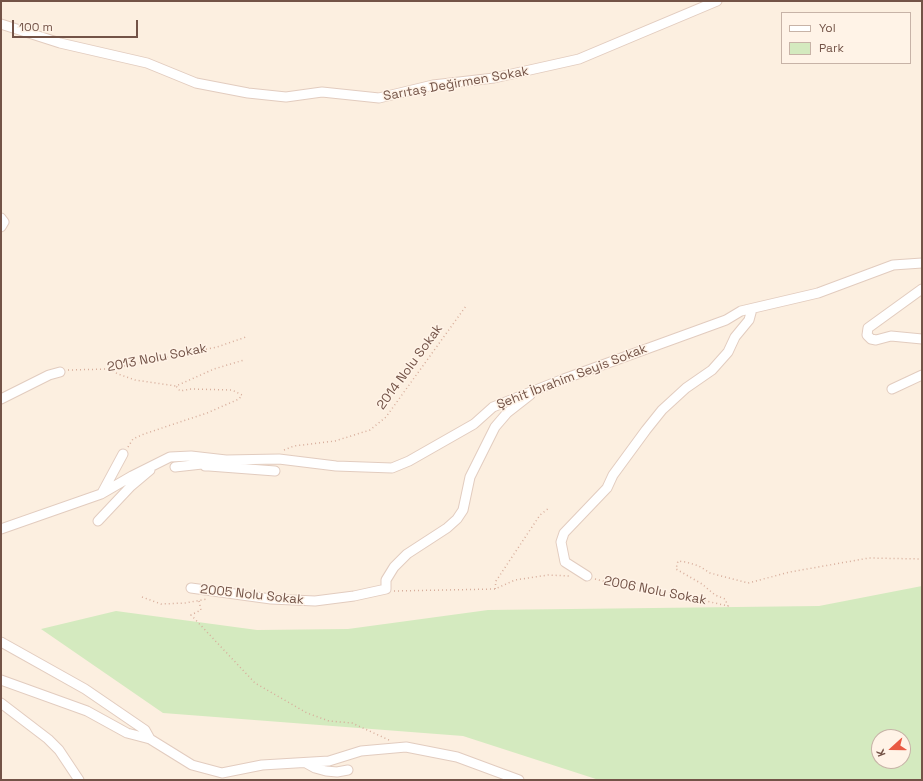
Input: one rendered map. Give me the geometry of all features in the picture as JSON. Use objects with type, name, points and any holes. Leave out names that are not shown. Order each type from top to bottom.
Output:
[{"type":"street","name":"Sarıtaş Değirmen Sokak","points":[[1,24],[60,43],[147,63],[196,83],[248,93],[286,97],[322,92],[379,98],[394,96],[433,85],[494,78],[579,59],[716,1]]},
{"type":"street","points":[[1,218],[4,222],[1,227]]},
{"type":"street","name":"Şehit İbrahim Seyis Sokak","points":[[1,529],[101,494],[158,462],[170,457],[192,456],[203,458],[273,459],[392,468],[409,461],[474,424],[493,407],[537,389],[632,353],[726,320],[741,311],[818,293],[893,265],[922,263]]},
{"type":"street","points":[[922,289],[868,328],[867,334],[871,339],[876,340],[891,336],[922,339]]},
{"type":"street","name":"2006 Nolu Sokak","points":[[587,576],[565,562],[561,542],[564,533],[607,488],[614,475],[662,410],[686,388],[712,370],[728,352],[735,337],[749,320],[752,309]]},
{"type":"street","points":[[1,399],[49,375],[60,372]]},
{"type":"street","points":[[892,389],[922,375]]},
{"type":"street","points":[[386,589],[386,580],[394,567],[407,554],[447,528],[457,519],[463,510],[470,477],[495,427],[507,413],[537,389]]},
{"type":"street","points":[[101,494],[123,454]]},
{"type":"street","points":[[175,467],[199,465],[202,464],[203,458]]},
{"type":"street","points":[[203,458],[205,466],[275,470]]},
{"type":"street","points":[[98,521],[158,462]]},
{"type":"street","name":"2005 Nolu Sokak","points":[[190,588],[271,599],[315,601],[354,596],[386,589]]},
{"type":"street","points":[[1,642],[85,690],[145,730],[150,739]]},
{"type":"street","points":[[1,680],[87,710],[127,733],[150,739],[192,765],[222,773],[262,765],[328,761],[361,751],[406,747],[457,757],[519,780]]},
{"type":"street","points":[[1,703],[48,739],[59,750],[79,780]]},
{"type":"street","points":[[306,763],[326,772],[348,770]]},
{"type":"path","name":"2014 Nolu Sokak","points":[[273,459],[285,450],[294,446],[335,441],[370,430],[386,417],[466,306]]},
{"type":"path","name":"2013 Nolu Sokak","points":[[60,372],[72,369],[109,369],[217,347],[246,337]]},
{"type":"path","points":[[109,369],[135,380],[176,386],[209,371],[244,360]]},
{"type":"path","points":[[123,454],[130,444],[139,436],[239,399],[242,394],[232,390],[191,388],[180,391],[176,386]]},
{"type":"path","points":[[495,589],[496,581],[540,515],[549,508]]},
{"type":"path","name":"2006 Nolu Sokak","points":[[587,576],[646,592],[671,594],[728,606],[725,599],[715,595],[697,580],[676,569],[678,561],[700,566],[710,573],[748,583],[790,572],[869,558],[922,559]]},
{"type":"path","points":[[386,589],[394,591],[495,589],[515,580],[548,575],[571,576]]},
{"type":"path","points":[[142,597],[161,604],[185,604],[209,599]]},
{"type":"path","points":[[199,601],[201,610],[191,615],[255,683],[306,713],[329,721],[352,722],[406,747]]},
{"type":"green space","points":[[922,586],[922,780],[599,780],[463,736],[163,713],[41,629],[116,611],[257,630],[348,629],[488,610],[819,606]]}]
